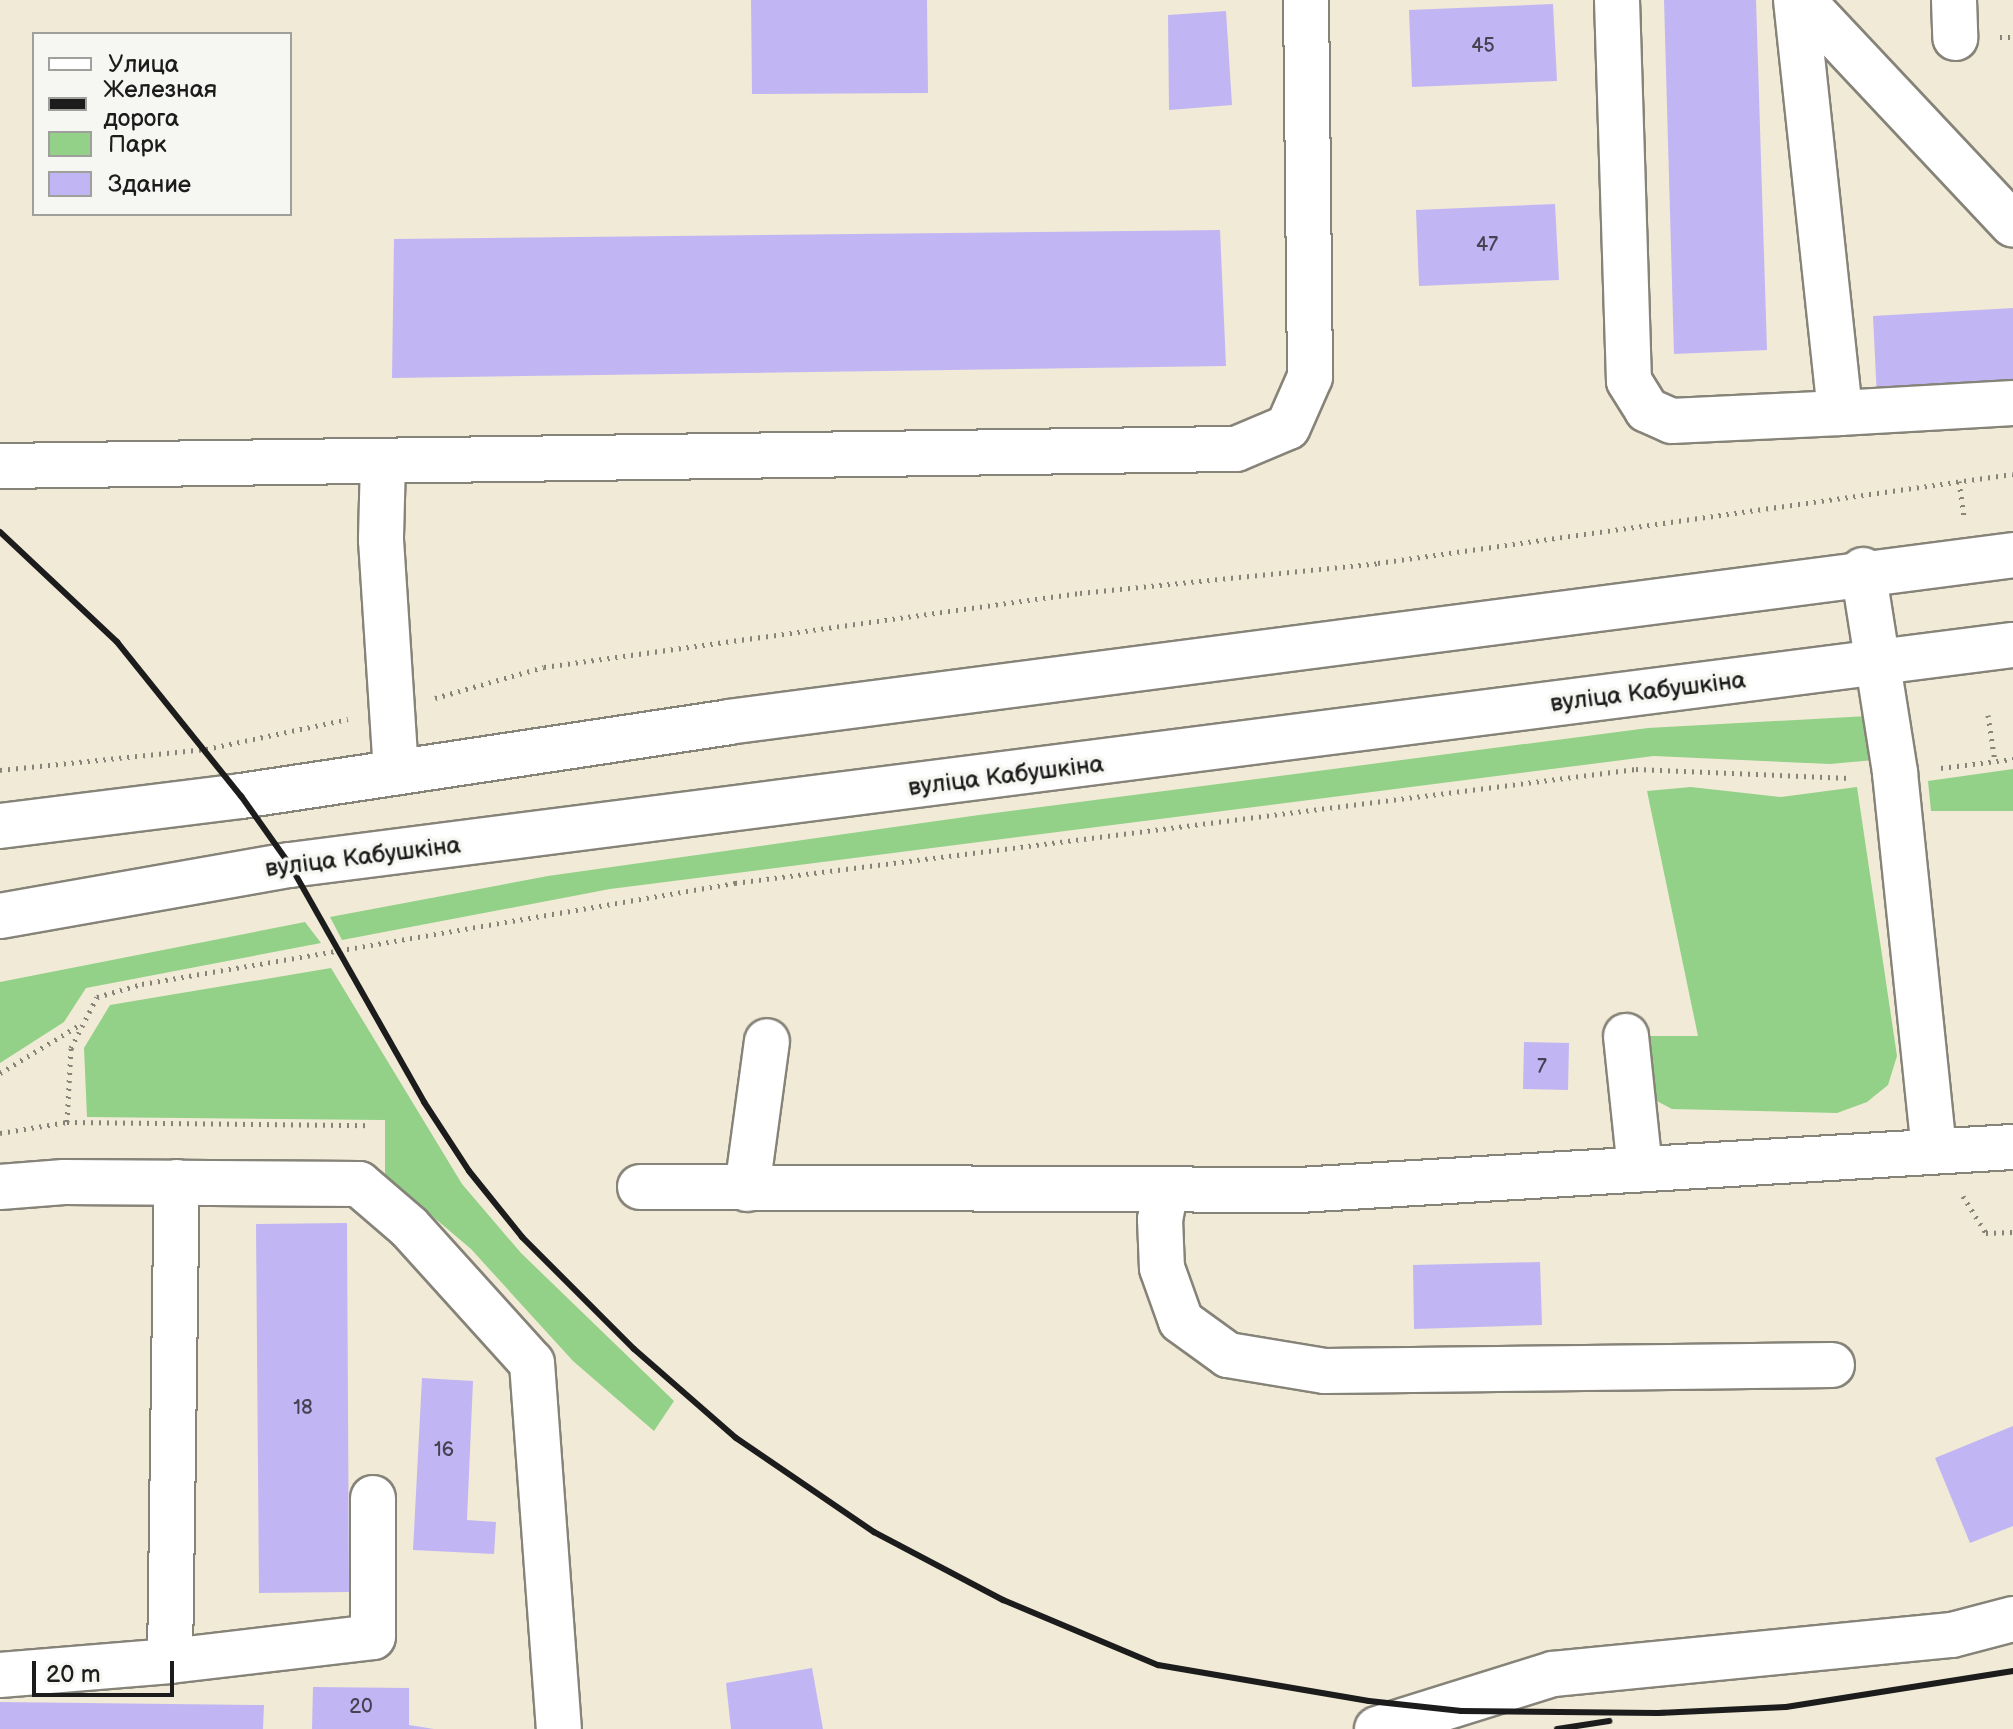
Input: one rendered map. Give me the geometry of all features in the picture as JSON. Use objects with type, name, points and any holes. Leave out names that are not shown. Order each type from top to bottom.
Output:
[{"type":"main road","points":[[0,466],[1236,449],[1288,427],[1310,377],[1306,0]]},
{"type":"main road","points":[[1617,0],[1629,381],[1647,410],[1672,421],[2013,403]]},
{"type":"main road","points":[[1799,0],[1840,413]]},
{"type":"main road","points":[[1799,0],[2013,225]]},
{"type":"main road","points":[[383,461],[381,540],[396,773]]},
{"type":"main road","points":[[0,826],[396,773],[744,720],[1863,570],[2013,555]]},
{"type":"main road","points":[[1863,570],[1879,662],[1934,1150]]},
{"type":"main road","name":"вуліца Кабушкіна","points":[[0,916],[290,865],[2013,645]]},
{"type":"main road","points":[[1626,1036],[1640,1169]]},
{"type":"main road","points":[[747,1189],[767,1041]]},
{"type":"main road","points":[[640,1187],[1299,1190],[2013,1147]]},
{"type":"main road","points":[[0,1187],[177,1182],[359,1184],[409,1227],[532,1363],[559,1729]]},
{"type":"main road","points":[[170,1661],[177,1182]]},
{"type":"main road","points":[[1166,1189],[1160,1219],[1162,1268],[1181,1321],[1228,1355],[1325,1371],[1832,1365]]},
{"type":"main road","points":[[0,1675],[170,1661],[373,1637],[373,1498]]},
{"type":"main road","points":[[1377,1729],[1553,1674],[1952,1635],[2013,1619]]},
{"type":"path","points":[[0,770],[206,749],[391,710],[544,667],[1080,593],[1378,563],[2013,474]]},
{"type":"path","points":[[1959,481],[1967,534]]},
{"type":"path","points":[[1988,715],[1995,762]]},
{"type":"path","points":[[1935,769],[2013,759]]},
{"type":"path","points":[[67,1122],[71,1048],[97,997],[142,984],[735,883],[1636,769],[1855,778]]},
{"type":"path","points":[[0,1073],[84,1022]]},
{"type":"path","points":[[0,1133],[67,1122],[371,1125]]},
{"type":"path","points":[[1934,1150],[1986,1233],[2013,1232]]},
{"type":"green space","points":[[1868,716],[1874,760],[1830,764],[1654,756],[610,889],[342,940],[330,917],[548,876],[979,815],[1648,728]]},
{"type":"green space","points":[[2013,769],[2013,811],[1931,811],[1928,781]]},
{"type":"green space","points":[[1691,787],[1781,797],[1857,787],[1897,1056],[1888,1085],[1867,1102],[1837,1113],[1672,1109],[1651,1098],[1644,1036],[1698,1036],[1647,791]]},
{"type":"green space","points":[[305,922],[321,943],[86,988],[64,1022],[0,1063],[0,982]]},
{"type":"green space","points":[[331,968],[462,1184],[521,1253],[674,1401],[654,1431],[573,1361],[471,1249],[385,1176],[385,1120],[87,1117],[84,1048],[110,1005]]},
{"type":"building","points":[[751,0],[927,0],[928,93],[752,94]]},
{"type":"building","points":[[1664,0],[1756,0],[1767,350],[1674,354]]},
{"type":"building","points":[[1553,4],[1557,81],[1412,87],[1409,10]]},
{"type":"building","points":[[1226,11],[1232,105],[1169,110],[1168,15]]},
{"type":"building","points":[[1555,204],[1559,280],[1419,286],[1416,210]]},
{"type":"building","points":[[1220,230],[1226,366],[392,378],[394,239]]},
{"type":"building","points":[[2013,308],[2013,391],[1877,398],[1873,316]]},
{"type":"building","points":[[1524,1042],[1569,1043],[1568,1090],[1523,1089]]},
{"type":"building","points":[[347,1223],[349,1592],[259,1593],[256,1224]]},
{"type":"building","points":[[1540,1262],[1542,1325],[1414,1329],[1413,1265]]},
{"type":"building","points":[[422,1378],[473,1381],[467,1520],[496,1522],[494,1554],[413,1550]]},
{"type":"building","points":[[2013,1426],[2013,1526],[1970,1543],[1935,1458]]},
{"type":"building","points":[[812,1668],[823,1729],[731,1729],[726,1683]]},
{"type":"building","points":[[313,1687],[409,1688],[409,1725],[434,1729],[312,1729]]},
{"type":"building","points":[[0,1702],[264,1705],[263,1729],[0,1729]]},
{"type":"railway","points":[[0,532],[117,642],[241,796],[290,865],[424,1102],[469,1171],[522,1237],[634,1349],[736,1438],[874,1532],[1003,1600],[1158,1665],[1369,1701],[1461,1711],[1658,1713],[1786,1707],[2013,1671]]},
{"type":"railway","points":[[1557,1729],[1609,1721]]}]
